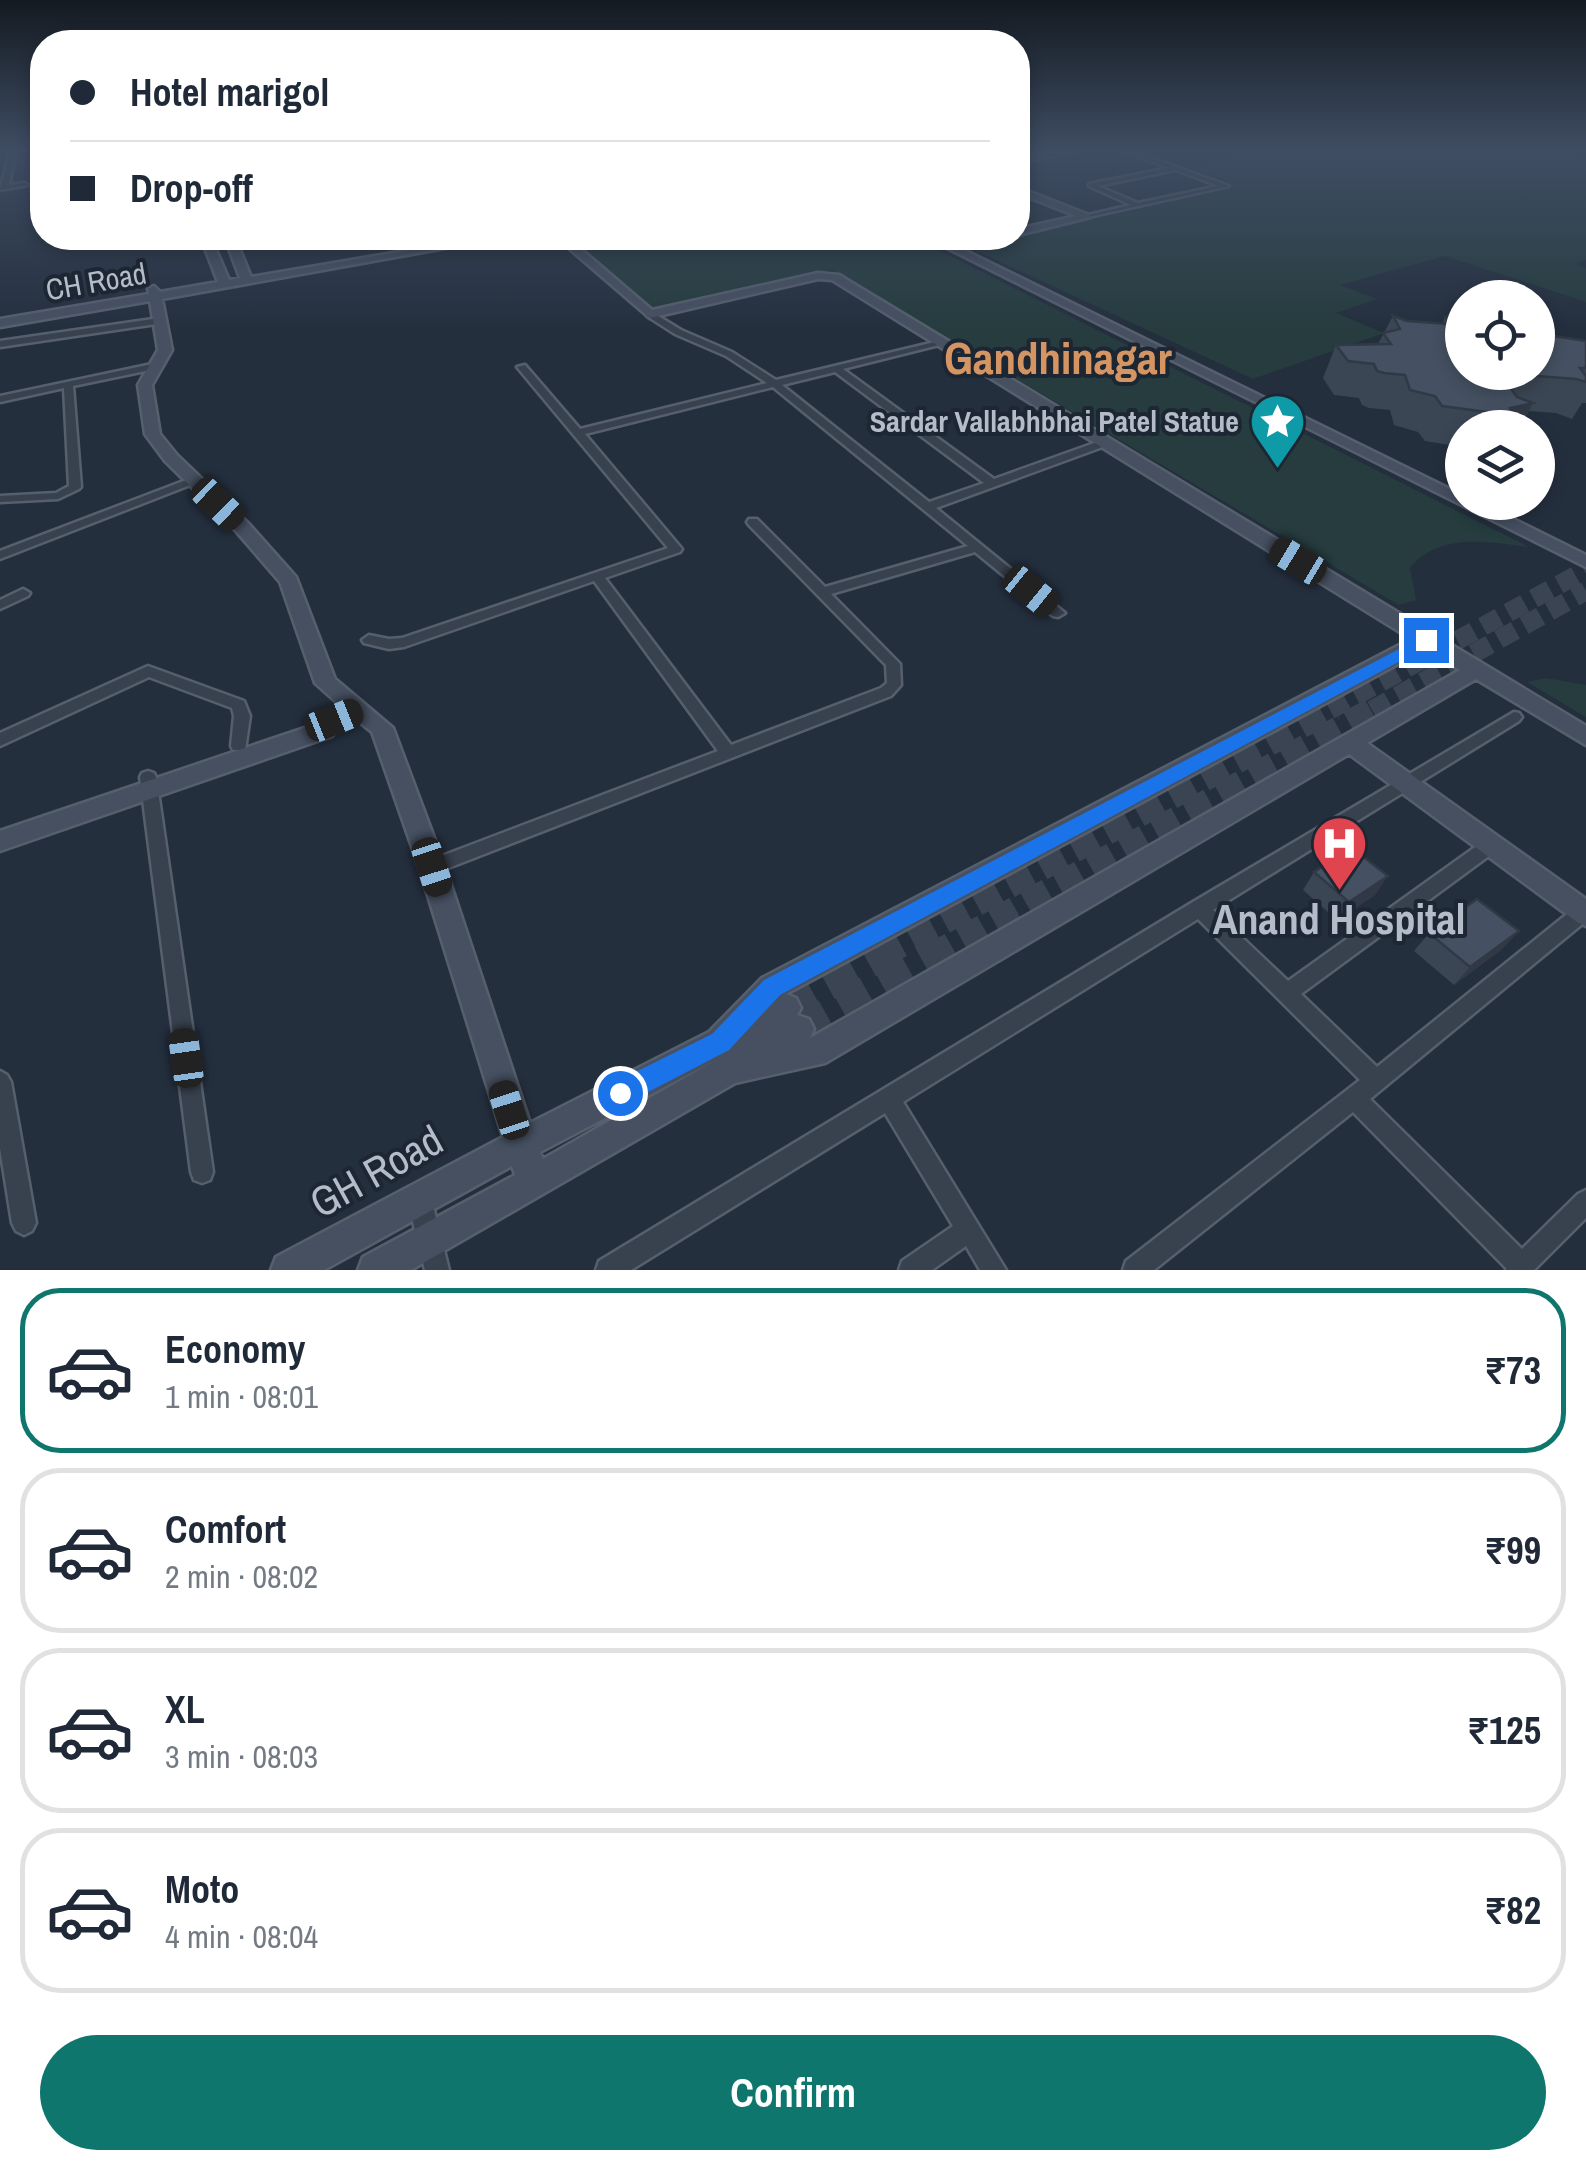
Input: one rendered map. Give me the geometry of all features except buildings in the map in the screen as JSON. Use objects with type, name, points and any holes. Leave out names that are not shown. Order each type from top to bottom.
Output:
[{"type":"street","points":[[1069,210],[1086,217]]},
{"type":"street","points":[[1030,229],[1117,210]]},
{"type":"street","points":[[211,250],[223,281]]},
{"type":"street","points":[[235,250],[246,277]]},
{"type":"street","name":"CH Road","points":[[0,323],[396,250]]},
{"type":"street","name":"CH Road","points":[[246,277],[419,250]]},
{"type":"street","points":[[576,250],[650,314],[678,332],[729,354],[777,385],[1058,613]]},
{"type":"street","points":[[956,250],[1445,493]]},
{"type":"street","points":[[650,314],[826,275],[834,277],[1586,737]]},
{"type":"street","points":[[155,293],[165,350],[145,385],[154,434],[289,581],[326,682],[382,728],[432,867],[534,1183]]},
{"type":"street","name":"CH Road","points":[[0,315],[155,293]]},
{"type":"street","points":[[0,344],[160,321]]},
{"type":"street","points":[[578,433],[940,342]]},
{"type":"street","points":[[0,399],[157,366]]},
{"type":"street","points":[[369,640],[404,642],[676,549],[522,367]]},
{"type":"street","points":[[838,370],[993,484]]},
{"type":"street","points":[[0,499],[58,496],[74,487],[69,386]]},
{"type":"street","points":[[930,506],[1104,444]]},
{"type":"street","points":[[0,555],[194,480]]},
{"type":"street","points":[[1502,520],[1584,559]]},
{"type":"street","points":[[432,867],[886,692],[894,685],[893,664],[753,522]]},
{"type":"street","points":[[823,592],[977,547]]},
{"type":"street","points":[[597,576],[728,753]]},
{"type":"street","points":[[0,605],[23,592]]},
{"type":"street","points":[[725,1056],[772,988],[1426,640]]},
{"type":"street","points":[[725,1056],[814,1052],[1476,670]]},
{"type":"street","points":[[0,740],[148,671],[239,705],[239,746]]},
{"type":"street","points":[[0,827],[324,730],[334,720],[359,710]]},
{"type":"street","points":[[608,1270],[1514,717]]},
{"type":"street","points":[[0,841],[239,746],[319,718],[334,720]]},
{"type":"street","points":[[1135,1270],[1584,913],[1350,742]]},
{"type":"street","points":[[149,783],[202,1172]]},
{"type":"street","points":[[1286,994],[1491,845]]},
{"type":"street","points":[[1199,908],[1376,1081]]},
{"type":"street","points":[[376,1270],[433,1254],[725,1056],[792,1019]]},
{"type":"street","name":"GH Road","points":[[289,1270],[520,1144],[725,1056]]},
{"type":"street","points":[[0,1084],[24,1222]]},
{"type":"street","points":[[888,1098],[994,1270]]},
{"type":"street","points":[[1354,1098],[1520,1268],[1586,1202]]},
{"type":"street","points":[[419,1197],[433,1254]]},
{"type":"street","points":[[911,1270],[968,1230]]},
{"type":"green space","points":[[1134,210],[1586,210],[1586,260],[1575,264],[1586,268],[1586,302],[1555,292],[1555,280],[1519,280],[1445,256],[1340,285],[1377,299],[1336,313],[1384,333],[1253,379],[974,250],[1030,250],[1030,233]]},
{"type":"green space","points":[[584,250],[938,250],[1445,505],[1445,520],[1475,520],[1529,547],[1465,542],[1435,549],[1410,568],[1416,600],[1399,605],[832,270],[654,309]]},
{"type":"green space","points":[[1546,678],[1586,685],[1586,717],[1527,682]]},
{"type":"tunnel","points":[[1330,710],[1586,570]]},
{"type":"tunnel","points":[[1372,710],[1586,591]]},
{"type":"tunnel","points":[[879,957],[1334,708]]},
{"type":"tunnel","points":[[929,957],[1376,708]]},
{"type":"tunnel","points":[[786,1008],[884,954]]},
{"type":"tunnel","points":[[799,1029],[933,954]]},
{"type":"place","name":"Sardar Vallabhbhai Patel Statue","points":[[1278,470]]},
{"type":"place","name":"Anand Hospital","points":[[1339,893]]},
{"type":"district","name":"Gandhinagar","points":[[1058,357]]},
{"type":"route","points":[[620,1093],[720,1042],[772,988],[1426,640]]}]
